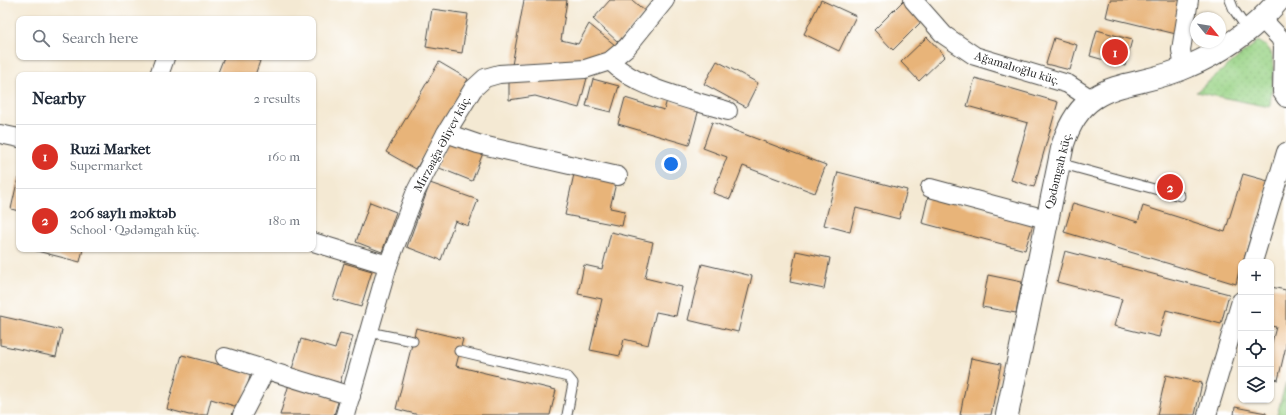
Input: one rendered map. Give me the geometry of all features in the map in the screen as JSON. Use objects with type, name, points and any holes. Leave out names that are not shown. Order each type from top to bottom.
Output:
[{"type":"street","name":"Ağamalıoğlu küç.","points":[[913,0],[944,35],[975,56],[1068,84],[1091,99]]},
{"type":"street","points":[[1184,69],[1181,50],[1189,0]]},
{"type":"street","name":"Qədəmgah küç.","points":[[1007,415],[1046,219],[1063,144],[1072,121],[1080,108],[1091,99],[1112,89],[1184,69],[1225,47],[1255,24],[1278,0]]},
{"type":"street","name":"Mirzəağa Əliyev küç.","points":[[344,415],[351,396],[388,265],[416,190],[468,95],[486,78],[513,72],[585,69],[610,62],[628,47],[659,2]]},
{"type":"street","points":[[1255,24],[1280,38],[1283,46],[1282,92],[1286,98]]},
{"type":"street","points":[[160,72],[164,60]]},
{"type":"street","points":[[610,62],[619,70],[635,80],[728,111]]},
{"type":"street","points":[[446,133],[478,144],[618,176]]},
{"type":"street","points":[[0,134],[16,137]]},
{"type":"street","points":[[1254,259],[1286,152]]},
{"type":"street","points":[[930,188],[1046,219]]},
{"type":"street","points":[[316,243],[388,265]]},
{"type":"street","points":[[1206,415],[1238,311]]},
{"type":"street","points":[[225,357],[351,396]]},
{"type":"street","points":[[242,415],[266,369]]},
{"type":"lane","points":[[1230,0],[1234,10],[1255,24]]},
{"type":"lane","points":[[1059,163],[1180,196]]},
{"type":"lane","points":[[369,332],[413,341]]},
{"type":"lane","points":[[459,351],[568,377],[573,383],[567,415]]},
{"type":"green space","points":[[1258,41],[1269,49],[1272,58],[1273,72],[1270,107],[1196,92]]},
{"type":"green space","points":[[1286,382],[1286,415],[1277,415]]},
{"type":"building","points":[[524,0],[567,0],[561,40],[578,44],[589,24],[615,45],[608,52],[589,61],[512,65]]},
{"type":"building","points":[[610,0],[632,0],[646,12],[618,42],[593,19]]},
{"type":"building","points":[[821,0],[856,16],[839,51],[804,34]]},
{"type":"building","points":[[1110,0],[1184,0],[1176,34],[1106,17]]},
{"type":"building","points":[[903,1],[922,21],[893,50],[874,30]]},
{"type":"building","points":[[432,9],[468,14],[462,53],[426,47]]},
{"type":"building","points":[[1097,30],[1132,40],[1125,66],[1090,56]]},
{"type":"building","points":[[927,37],[945,56],[919,81],[901,62]]},
{"type":"building","points":[[1054,38],[1077,45],[1070,70],[1046,64]]},
{"type":"building","points":[[223,60],[260,61],[256,72],[218,72]]},
{"type":"building","points":[[717,61],[758,83],[746,107],[704,84]]},
{"type":"building","points":[[439,62],[468,79],[416,169],[386,152]]},
{"type":"building","points":[[587,78],[579,108],[535,96],[509,100],[509,80]]},
{"type":"building","points":[[975,78],[1058,102],[1034,187],[1011,180],[1028,123],[967,106]]},
{"type":"building","points":[[593,79],[619,86],[611,112],[586,106]]},
{"type":"building","points":[[625,98],[664,110],[667,100],[699,109],[689,145],[618,124]]},
{"type":"building","points":[[712,122],[826,165],[815,193],[743,166],[730,199],[713,193],[727,157],[703,148]]},
{"type":"building","points":[[449,139],[483,153],[472,181],[437,167]]},
{"type":"building","points":[[838,172],[907,190],[899,219],[856,208],[850,232],[824,225]]},
{"type":"building","points":[[574,174],[616,183],[610,208],[625,211],[622,226],[565,215]]},
{"type":"building","points":[[1243,174],[1268,181],[1244,259],[1238,259],[1238,275],[1236,284],[1064,232],[1073,203],[1138,222],[1143,206],[1225,232]]},
{"type":"building","points":[[430,183],[478,200],[468,226],[455,221],[441,260],[407,247]]},
{"type":"building","points":[[16,187],[16,210],[11,209]]},
{"type":"building","points":[[928,197],[1033,224],[1025,250],[922,223]]},
{"type":"building","points":[[370,202],[396,212],[382,252],[356,242]]},
{"type":"building","points":[[611,232],[653,242],[645,278],[682,287],[676,316],[656,312],[648,345],[624,339],[620,356],[590,350],[602,299],[578,294],[584,265],[602,269]]},
{"type":"building","points":[[796,251],[830,258],[824,289],[790,282]]},
{"type":"building","points":[[1065,251],[1229,294],[1221,324],[1166,310],[1159,337],[1114,326],[1122,299],[1057,282]]},
{"type":"building","points":[[41,252],[82,252],[80,262]]},
{"type":"building","points":[[344,263],[372,271],[361,307],[333,299]]},
{"type":"building","points":[[702,264],[752,276],[738,332],[688,320]]},
{"type":"building","points":[[988,275],[1022,282],[1016,313],[982,307]]},
{"type":"building","points":[[1274,288],[1286,290],[1286,346],[1278,380],[1274,379],[1274,335],[1276,327],[1274,327]]},
{"type":"building","points":[[0,316],[62,330],[56,357],[0,345]]},
{"type":"building","points":[[416,328],[463,339],[456,366],[556,390],[550,415],[419,415],[396,409]]},
{"type":"building","points":[[340,333],[353,336],[340,383],[292,369],[301,339],[335,349]]},
{"type":"building","points":[[182,355],[251,373],[241,408],[211,399],[207,415],[189,415],[167,409]]},
{"type":"building","points":[[971,358],[1001,364],[991,415],[960,415]]},
{"type":"building","points":[[1166,375],[1202,383],[1195,415],[1157,415]]},
{"type":"building","points":[[289,384],[339,399],[334,415],[280,415]]},
{"type":"building","points":[[1235,407],[1266,413],[1266,415],[1234,415]]},
{"type":"place","name":"Ruzi Market","points":[[1115,52]]},
{"type":"place","name":"206 saylı məktəb","points":[[1170,187]]}]
